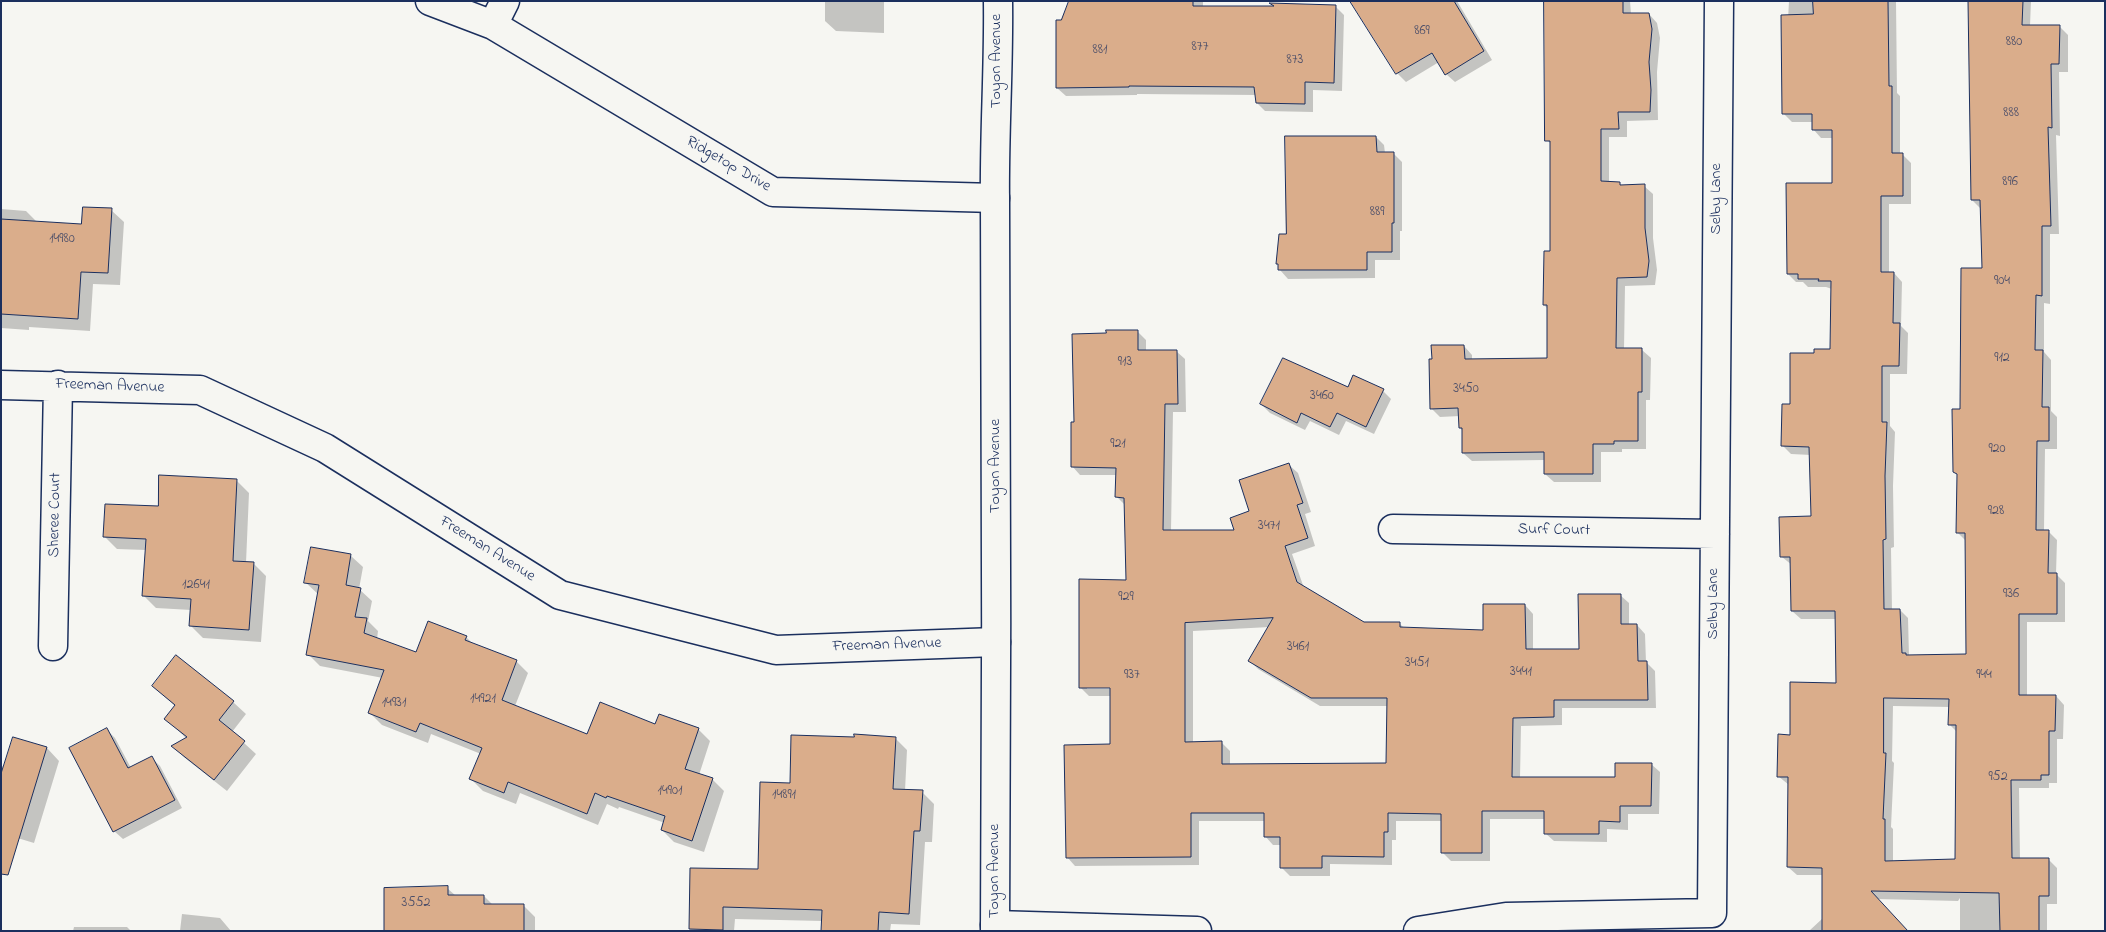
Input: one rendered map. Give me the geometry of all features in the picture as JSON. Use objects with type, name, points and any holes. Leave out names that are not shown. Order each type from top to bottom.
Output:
[{"type":"street","name":"Ridgetop Drive","points":[[430,1],[499,13],[773,192],[995,198]]},
{"type":"street","name":"Toyon Avenue","points":[[995,928],[997,397],[995,198],[998,1]]},
{"type":"street","name":"Selby Lane","points":[[1418,931],[1506,917],[1712,912],[1719,1]]},
{"type":"street","name":"Freeman Avenue","points":[[1,385],[200,390],[325,448],[560,596],[776,650],[996,642]]},
{"type":"street","name":"Sheree Court","points":[[54,646],[58,385]]},
{"type":"street","name":"Surf Court","points":[[1393,529],[1715,534]]},
{"type":"street","points":[[995,928],[1197,931]]},
{"type":"building","points":[[1069,1],[1193,1],[1193,6],[1274,6],[1269,3],[1336,5],[1334,83],[1305,82],[1305,104],[1256,103],[1254,87],[1129,86],[1056,88],[1056,20],[1061,20]]},
{"type":"building","points":[[1350,1],[1454,1],[1484,51],[1445,75],[1432,53],[1396,74]]},
{"type":"building","points":[[1544,1],[1623,1],[1623,13],[1649,13],[1652,29],[1649,62],[1650,112],[1618,112],[1619,129],[1601,129],[1601,181],[1620,182],[1620,185],[1645,184],[1645,228],[1649,261],[1647,277],[1617,278],[1616,348],[1642,348],[1642,392],[1638,392],[1638,441],[1614,441],[1614,444],[1593,444],[1593,474],[1544,474],[1544,452],[1462,453],[1462,428],[1459,428],[1458,408],[1430,409],[1429,359],[1432,359],[1431,345],[1464,345],[1465,359],[1547,358],[1547,305],[1543,305],[1544,251],[1550,251],[1550,141],[1545,141]]},
{"type":"building","points":[[1813,1],[1888,1],[1889,86],[1892,86],[1892,153],[1903,153],[1903,196],[1881,196],[1881,272],[1894,272],[1893,323],[1900,323],[1899,366],[1882,366],[1882,422],[1887,422],[1885,476],[1886,539],[1883,540],[1884,609],[1900,609],[1902,653],[1906,653],[1906,655],[1966,654],[1965,533],[1956,533],[1957,474],[1953,472],[1952,409],[1960,409],[1961,268],[1982,268],[1980,200],[1971,200],[1968,1],[2023,1],[2022,25],[2060,25],[2059,64],[2051,64],[2052,128],[2048,127],[2051,226],[2042,226],[2042,296],[2036,295],[2035,350],[2043,350],[2042,407],[2049,407],[2049,441],[2037,441],[2036,530],[2049,530],[2048,573],[2057,573],[2057,614],[2019,614],[2019,695],[2056,695],[2055,731],[2049,731],[2049,775],[2041,775],[2041,780],[2011,780],[2012,858],[2049,858],[2049,896],[2039,896],[2039,931],[2000,931],[1999,893],[1871,891],[1908,931],[1822,931],[1822,868],[1787,867],[1788,777],[1777,777],[1778,734],[1790,735],[1790,682],[1836,683],[1835,611],[1791,611],[1790,557],[1780,557],[1779,517],[1811,516],[1809,447],[1781,446],[1782,404],[1790,404],[1790,353],[1814,353],[1814,349],[1830,349],[1831,281],[1798,279],[1798,274],[1787,274],[1786,183],[1832,183],[1832,130],[1812,130],[1812,114],[1782,114],[1781,15],[1813,14]],"holes":[[[1884,698],[1949,699],[1948,725],[1956,725],[1955,859],[1885,861],[1885,819],[1883,819],[1886,753],[1884,753]]]},
{"type":"building","points":[[1285,136],[1376,136],[1377,152],[1394,152],[1392,252],[1367,252],[1367,270],[1278,270],[1278,264],[1276,264],[1279,234],[1286,234]]},
{"type":"building","points":[[83,207],[112,208],[108,273],[81,272],[78,319],[1,314],[1,219],[81,224]]},
{"type":"building","points":[[1106,330],[1138,330],[1138,350],[1177,350],[1178,404],[1165,404],[1163,530],[1234,530],[1230,518],[1249,511],[1239,480],[1289,463],[1303,503],[1297,505],[1308,538],[1285,546],[1297,582],[1364,622],[1400,622],[1400,627],[1483,630],[1483,604],[1525,604],[1526,649],[1579,649],[1578,594],[1621,594],[1621,624],[1637,624],[1638,661],[1647,661],[1648,700],[1554,700],[1554,717],[1513,718],[1512,777],[1615,777],[1615,763],[1652,763],[1651,806],[1620,806],[1620,822],[1599,821],[1599,834],[1544,834],[1544,811],[1482,811],[1482,853],[1441,853],[1441,814],[1388,813],[1388,832],[1384,832],[1384,857],[1322,856],[1322,868],[1280,868],[1280,837],[1264,837],[1264,813],[1191,813],[1191,857],[1066,858],[1064,745],[1110,744],[1110,688],[1079,688],[1079,579],[1126,580],[1124,498],[1115,497],[1116,468],[1071,467],[1071,422],[1074,422],[1072,334],[1106,333]],"holes":[[[1273,618],[1248,661],[1311,698],[1387,698],[1386,763],[1222,764],[1222,741],[1185,742],[1185,623]]]},
{"type":"building","points":[[1283,358],[1348,387],[1353,375],[1384,389],[1366,427],[1337,413],[1330,427],[1301,413],[1297,423],[1260,404]]},
{"type":"building","points":[[159,475],[237,479],[233,561],[254,562],[249,630],[189,626],[191,599],[142,596],[146,539],[103,537],[105,504],[158,506]]},
{"type":"building","points":[[311,547],[351,554],[346,585],[361,588],[355,617],[367,618],[364,633],[416,652],[428,621],[467,636],[465,640],[517,660],[502,700],[587,734],[600,702],[655,724],[659,714],[699,728],[685,769],[713,778],[692,841],[661,830],[665,816],[607,796],[606,798],[595,793],[587,814],[508,782],[504,793],[469,779],[482,748],[420,723],[416,732],[368,713],[384,670],[306,655],[319,585],[304,583]]},
{"type":"building","points":[[176,655],[234,701],[219,720],[245,741],[214,780],[171,746],[187,737],[164,719],[175,705],[152,686]]},
{"type":"building","points":[[107,728],[128,768],[152,756],[175,800],[113,832],[69,748]]},
{"type":"building","points":[[854,734],[896,737],[893,789],[923,790],[920,831],[914,831],[909,914],[879,912],[878,931],[821,931],[822,910],[723,907],[723,930],[689,929],[690,868],[758,869],[760,782],[790,783],[791,735],[854,737]]},
{"type":"building","points":[[13,737],[47,747],[8,875],[1,874],[1,774]]},
{"type":"building","points":[[448,886],[448,895],[484,895],[484,904],[524,904],[524,931],[384,931],[384,888]]}]
